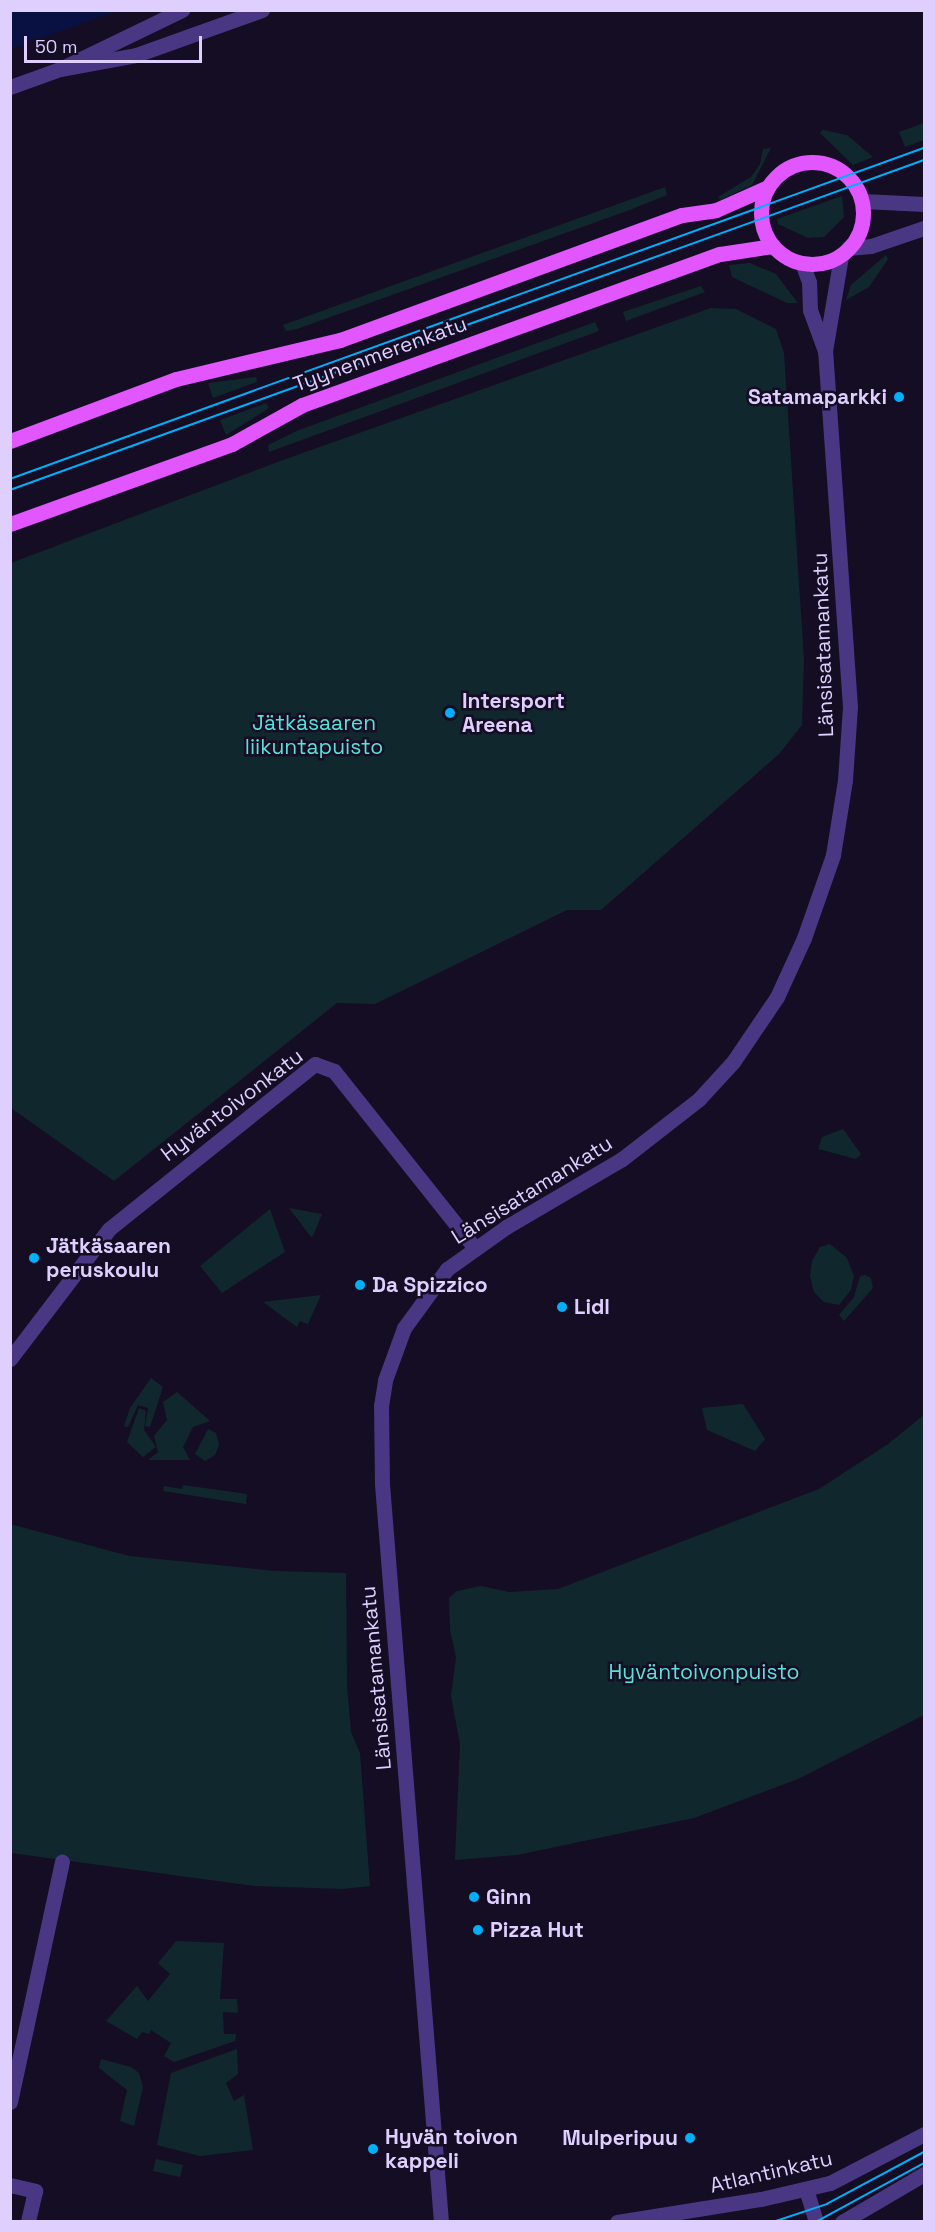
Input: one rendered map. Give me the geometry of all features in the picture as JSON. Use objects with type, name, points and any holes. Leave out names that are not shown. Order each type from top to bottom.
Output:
[{"type":"main road","name":"Tyynenmerenkatu","points":[[10,441],[176,379],[340,340],[682,215],[716,210],[768,187],[777,177],[795,167],[824,163],[849,175],[863,201]]},
{"type":"main road","points":[[768,187],[759,219],[761,231],[772,246],[802,263],[829,261],[844,252],[862,219],[863,201]]},
{"type":"main road","name":"Tyynenmerenkatu","points":[[10,524],[232,444],[286,412],[324,397],[720,254],[772,246]]},
{"type":"street","points":[[10,87],[60,69],[182,10]]},
{"type":"street","points":[[60,69],[136,55],[262,10]]},
{"type":"street","points":[[863,201],[924,204]]},
{"type":"street","points":[[844,252],[871,246],[924,228]]},
{"type":"street","name":"Länsisatamankatu","points":[[441,2222],[382,1484],[381,1406],[392,1357],[413,1312],[447,1269],[474,1247],[622,1159],[699,1099],[734,1062],[777,997],[804,938],[832,855],[845,780],[850,707],[825,351],[844,252]]},
{"type":"street","name":"Länsisatamankatu","points":[[802,263],[809,282],[810,310],[825,351]]},
{"type":"street","name":"Hyväntoivonkatu","points":[[10,1359],[109,1229],[315,1064],[334,1071],[474,1247]]},
{"type":"street","points":[[10,2102],[62,1862]]},
{"type":"street","name":"Atlantinkatu","points":[[617,2222],[806,2189],[858,2172],[924,2134]]},
{"type":"street","points":[[842,2222],[924,2174]]},
{"type":"street","points":[[10,2185],[35,2191],[28,2222]]},
{"type":"street","points":[[806,2189],[816,2222]]},
{"type":"green space","points":[[924,123],[924,140],[905,147],[899,132]]},
{"type":"green space","points":[[823,130],[847,135],[873,157],[853,165],[820,133]]},
{"type":"green space","points":[[771,148],[752,185],[720,200],[718,197],[751,177],[760,164],[763,149]]},
{"type":"green space","points":[[665,187],[667,195],[627,211],[297,329],[286,331],[283,325]]},
{"type":"green space","points":[[842,196],[844,217],[824,237],[808,238],[778,224],[777,219]]},
{"type":"green space","points":[[886,255],[888,259],[869,287],[846,300],[851,285]]},
{"type":"green space","points":[[750,263],[776,274],[798,303],[787,303],[732,277],[729,265]]},
{"type":"green space","points":[[701,286],[705,292],[626,321],[623,312]]},
{"type":"green space","name":"Jätkäsaaren liikuntapuisto","points":[[711,308],[736,309],[776,329],[784,353],[804,660],[802,725],[779,754],[601,910],[567,910],[375,1004],[337,1003],[114,1181],[11,1108],[11,563],[283,460]]},
{"type":"green space","points":[[595,322],[599,331],[269,452],[268,445],[299,430]]},
{"type":"green space","points":[[256,377],[257,382],[213,398],[208,383]]},
{"type":"green space","points":[[266,403],[269,408],[226,435],[220,420]]},
{"type":"green space","points":[[843,1129],[861,1154],[856,1159],[818,1149],[822,1137]]},
{"type":"green space","points":[[289,1208],[322,1214],[313,1236],[311,1237]]},
{"type":"green space","points":[[270,1209],[285,1252],[222,1293],[200,1266]]},
{"type":"green space","points":[[830,1244],[847,1258],[854,1276],[851,1290],[839,1305],[824,1302],[814,1292],[810,1276],[812,1261],[820,1247]]},
{"type":"green space","points":[[865,1275],[871,1278],[873,1288],[844,1321],[839,1315],[854,1297],[860,1276]]},
{"type":"green space","points":[[321,1295],[308,1324],[300,1321],[297,1327],[263,1302]]},
{"type":"green space","points":[[151,1378],[163,1387],[150,1427],[145,1426],[148,1408],[138,1405],[128,1427],[124,1426],[130,1408]]},
{"type":"green space","points":[[177,1392],[210,1421],[193,1427],[183,1447],[190,1460],[148,1460],[158,1452],[154,1436],[167,1420],[163,1402]]},
{"type":"green space","points":[[743,1404],[765,1439],[755,1451],[707,1430],[702,1408]]},
{"type":"green space","points":[[139,1408],[146,1411],[144,1430],[156,1447],[143,1457],[127,1442]]},
{"type":"green space","name":"Hyväntoivonpuisto","points":[[924,1415],[924,1715],[798,1779],[694,1818],[517,1855],[455,1860],[460,1744],[451,1696],[456,1657],[450,1630],[449,1598],[457,1591],[481,1586],[509,1592],[558,1589],[819,1489],[888,1444]]},
{"type":"green space","points":[[208,1429],[216,1433],[219,1445],[215,1455],[205,1461],[195,1454]]},
{"type":"green space","points":[[183,1485],[247,1494],[246,1504],[163,1491],[164,1486],[182,1489]]},
{"type":"green space","points":[[10,1524],[129,1556],[275,1571],[346,1573],[347,1684],[351,1732],[360,1753],[370,1886],[343,1889],[254,1886],[11,1853]]},
{"type":"green space","points":[[176,1941],[224,1943],[220,1999],[237,1999],[238,2013],[223,2012],[224,2034],[236,2034],[235,2041],[174,2062],[164,2056],[171,2043],[151,2030],[149,2034],[142,2032],[137,2039],[106,2021],[137,1986],[148,2001],[170,1974],[158,1963]]},
{"type":"green space","points":[[237,2049],[238,2074],[226,2083],[234,2101],[244,2095],[253,2150],[200,2156],[157,2145],[171,2073]]},
{"type":"green space","points":[[101,2059],[131,2067],[139,2073],[143,2087],[134,2126],[120,2121],[127,2090],[99,2068]]},
{"type":"green space","points":[[156,2159],[183,2165],[180,2177],[153,2171]]},
{"type":"shaded area","points":[[11,10],[117,10],[117,11],[11,49]]},
{"type":"tram line","points":[[10,479],[924,148]]},
{"type":"tram line","points":[[10,490],[924,160]]},
{"type":"tram line","points":[[773,2222],[827,2204],[924,2152]]},
{"type":"tram line","points":[[816,2222],[924,2163]]},
{"type":"place","name":"Satamaparkki","points":[[899,397]]},
{"type":"place","name":"Intersport Areena","points":[[450,713]]},
{"type":"place","name":"Jätkäsaaren peruskoulu","points":[[34,1258]]},
{"type":"place","name":"Da Spizzico","points":[[360,1285]]},
{"type":"place","name":"Lidl","points":[[562,1307]]},
{"type":"place","name":"Ginn","points":[[474,1897]]},
{"type":"place","name":"Pizza Hut","points":[[478,1930]]},
{"type":"place","name":"Mulperipuu","points":[[690,2138]]},
{"type":"place","name":"Hyvän toivon kappeli","points":[[373,2149]]}]
